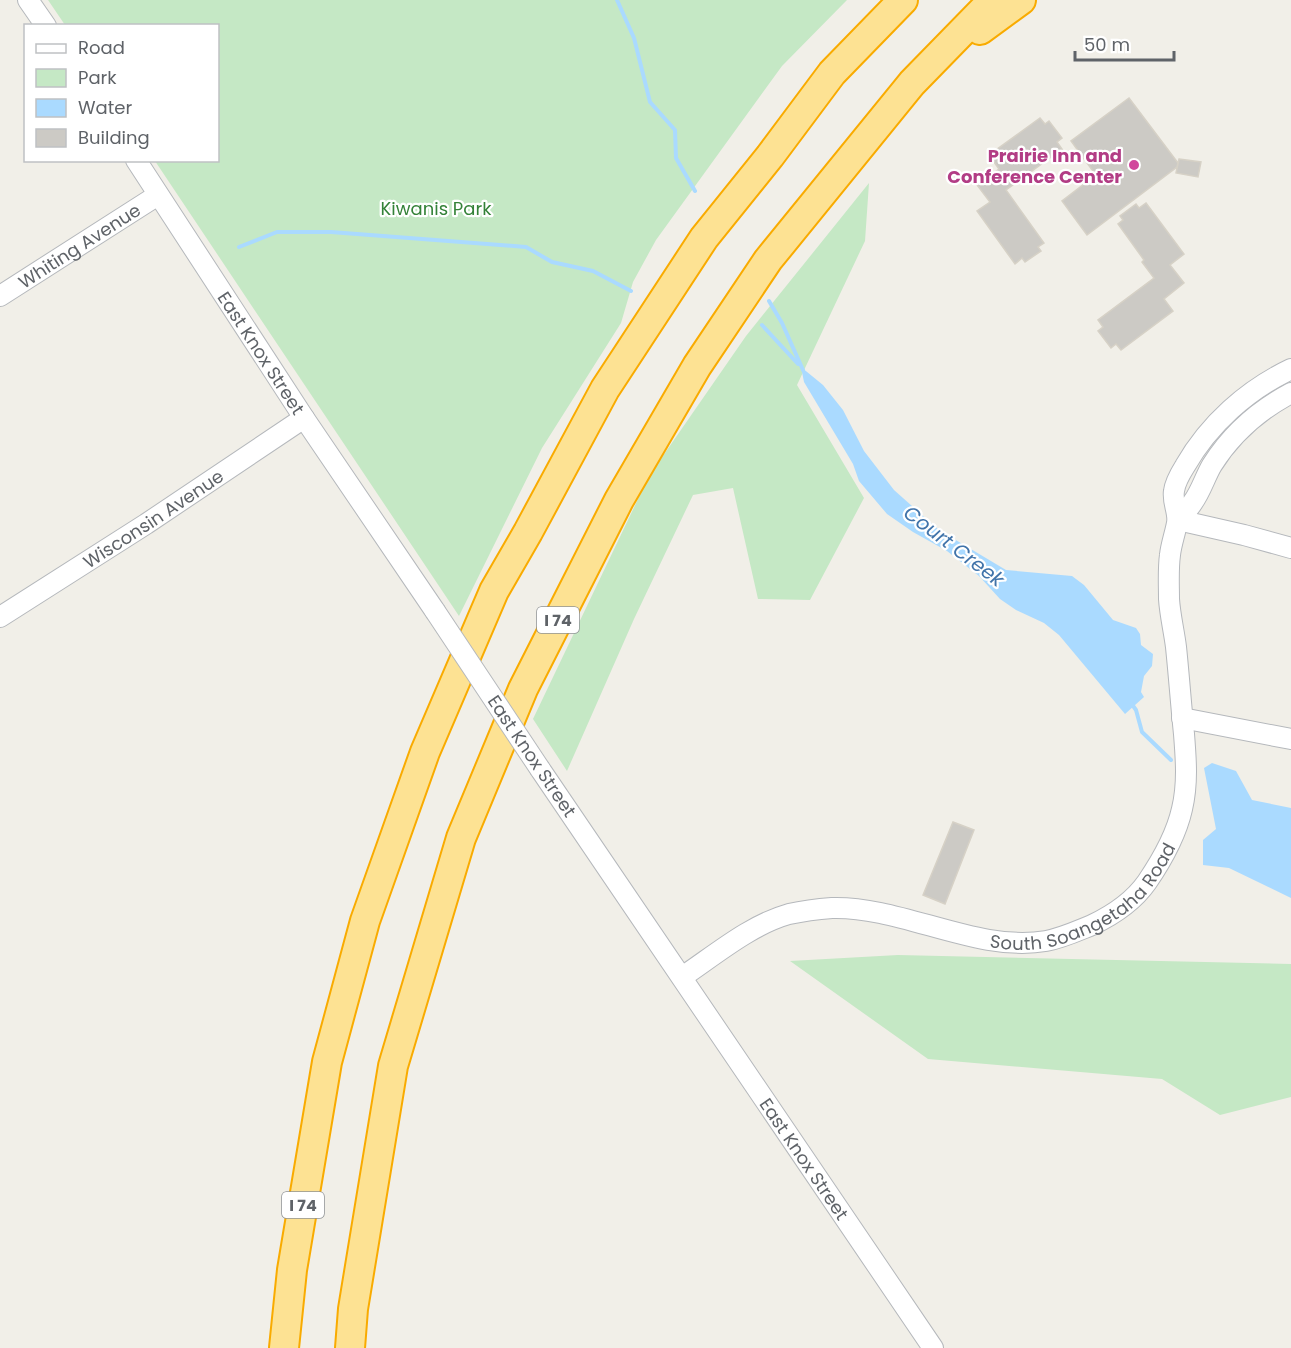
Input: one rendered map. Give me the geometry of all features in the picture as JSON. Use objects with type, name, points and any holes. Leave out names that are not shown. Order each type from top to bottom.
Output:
[{"type":"highway","name":"I 74","points":[[284,1348],[292,1270],[327,1062],[365,921],[425,752],[494,591],[605,389],[704,238],[770,156],[832,73],[903,0]]},
{"type":"highway","name":"I 74","points":[[350,1348],[353,1309],[393,1066],[461,838],[523,689],[619,500],[697,366],[768,260],[912,83],[993,0]]},
{"type":"highway","points":[[912,83],[1021,0]]},
{"type":"street","points":[[28,0],[45,24]]},
{"type":"street","name":"East Knox Street","points":[[137,162],[304,418],[933,1348]]},
{"type":"street","name":"Whiting Avenue","points":[[0,296],[158,195]]},
{"type":"street","name":"South Soangetaha Road","points":[[682,977],[746,934],[789,914],[832,908],[855,909],[977,937],[1022,943],[1046,941],[1071,934],[1120,909],[1134,898],[1145,885],[1174,835],[1186,790],[1186,763],[1170,599],[1170,555],[1178,520],[1173,493],[1193,451],[1226,413],[1268,382],[1291,369]]},
{"type":"street","name":"South Soangetaha Road","points":[[1178,520],[1193,502],[1212,465],[1236,435],[1259,414],[1291,393]]},
{"type":"street","name":"Wisconsin Avenue","points":[[0,617],[146,524],[304,418]]},
{"type":"street","points":[[1178,520],[1291,548]]},
{"type":"street","points":[[1182,718],[1291,739]]},
{"type":"green space","name":"Kiwanis Park","points":[[48,0],[847,0],[782,66],[656,240],[633,282],[621,323],[542,448],[459,616],[156,162],[219,162],[219,24],[64,24]]},
{"type":"green space","points":[[869,183],[865,241],[797,385],[864,498],[810,600],[758,599],[733,488],[693,495],[634,619],[567,771],[533,719],[649,476],[746,336]]},
{"type":"green space","points":[[898,955],[1291,964],[1291,1097],[1220,1115],[1162,1079],[928,1059],[790,961]]},
{"type":"water","points":[[801,367],[823,385],[843,410],[864,451],[894,490],[939,530],[1006,570],[1072,576],[1084,585],[1113,620],[1136,628],[1140,634],[1141,645],[1153,654],[1152,666],[1144,676],[1141,692],[1144,697],[1125,714],[1059,635],[1044,623],[1016,610],[1000,599],[979,576],[947,551],[887,514],[859,481],[853,464],[804,382]]},
{"type":"water","points":[[1212,763],[1236,771],[1252,800],[1291,808],[1291,898],[1229,868],[1203,865],[1203,840],[1216,829],[1204,768]]},
{"type":"building","name":"Prairie Inn and Conference Center","points":[[1129,98],[1178,163],[1177,167],[1087,235],[1062,201],[1088,181],[1090,184],[1098,178],[1071,141]]},
{"type":"building","points":[[1040,118],[1045,124],[1049,121],[1062,138],[1057,142],[1062,149],[1006,190],[1044,243],[1038,247],[1041,251],[1025,262],[1022,258],[1015,264],[977,211],[990,202],[977,185],[999,169],[989,155]]},
{"type":"building","points":[[1179,159],[1201,162],[1198,177],[1176,173]]},
{"type":"building","points":[[1146,203],[1184,254],[1170,265],[1184,283],[1164,299],[1173,311],[1121,350],[1116,344],[1111,348],[1098,331],[1103,327],[1098,320],[1154,278],[1118,224],[1123,220],[1120,216],[1136,204],[1139,208]]},
{"type":"building","points":[[953,822],[974,830],[945,904],[923,895]]},
{"type":"waterway","name":"Court Creek","points":[[617,0],[634,38],[650,102],[675,130],[676,158],[695,191]]},
{"type":"waterway","points":[[239,247],[277,232],[331,232],[526,247],[552,262],[593,271],[631,291]]},
{"type":"waterway","name":"Court Creek","points":[[769,301],[782,323],[803,370]]},
{"type":"waterway","points":[[762,325],[798,364]]},
{"type":"waterway","name":"Court Creek","points":[[1131,703],[1136,710],[1142,732],[1171,760]]},
{"type":"place","name":"Prairie Inn and Conference Center","points":[[1134,165]]}]
